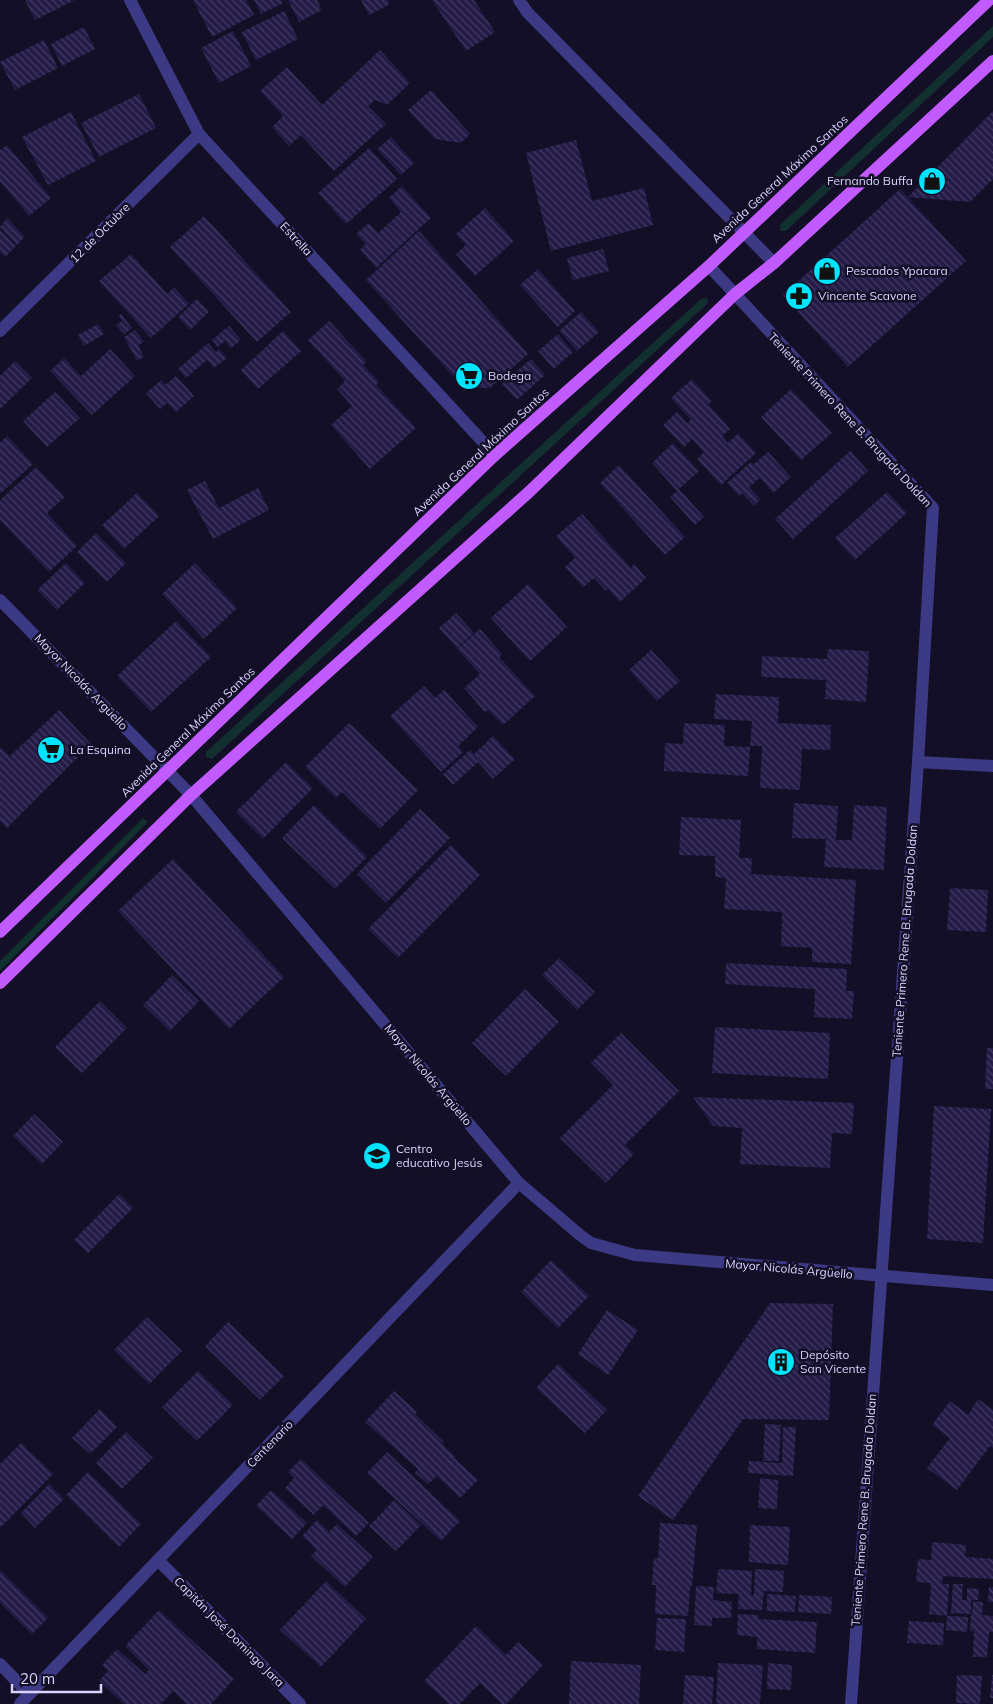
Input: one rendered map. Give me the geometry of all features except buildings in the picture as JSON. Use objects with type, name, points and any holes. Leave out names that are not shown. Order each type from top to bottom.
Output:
[{"type":"main road","name":"Avenida General Máximo Santos","points":[[0,932],[495,456],[709,266],[989,0]]},
{"type":"main road","points":[[0,983],[191,796],[529,492],[735,294],[774,262],[993,61]]},
{"type":"street","name":"Estrella","points":[[130,0],[199,134],[495,456]]},
{"type":"street","points":[[519,0],[527,12],[774,262]]},
{"type":"street","name":"12 de Octubre","points":[[0,331],[199,134]]},
{"type":"street","name":"Teniente Primero Rene B. Brugada Doldan","points":[[709,266],[933,508],[918,762],[851,1704]]},
{"type":"street","name":"Mayor Nicolás Argüello","points":[[0,600],[168,770],[519,1183],[591,1243],[635,1255],[993,1285]]},
{"type":"street","points":[[918,762],[993,766]]},
{"type":"street","name":"Centenario","points":[[20,1704],[519,1183]]},
{"type":"street","name":"Capitán José Domingo Jara","points":[[158,1560],[300,1704]]},
{"type":"street","points":[[0,1664],[29,1694]]},
{"type":"green space","points":[[993,26],[993,37],[786,231],[781,231],[780,225]]},
{"type":"green space","points":[[705,298],[708,300],[707,304],[212,759],[206,757],[206,752],[701,299]]},
{"type":"green space","points":[[143,818],[147,821],[146,824],[0,971],[0,961]]},
{"type":"place","name":"Fernando Buffa","points":[[932,181]]},
{"type":"place","name":"Pescados Ypacara","points":[[827,271]]},
{"type":"place","name":"Vincente Scavone","points":[[799,296]]},
{"type":"place","name":"Bodega","points":[[469,376]]},
{"type":"place","name":"La Esquina","points":[[51,750]]},
{"type":"place","name":"Centro educativo Jesús","points":[[377,1156]]},
{"type":"place","name":"Depósito San Vicente","points":[[781,1362]]}]
